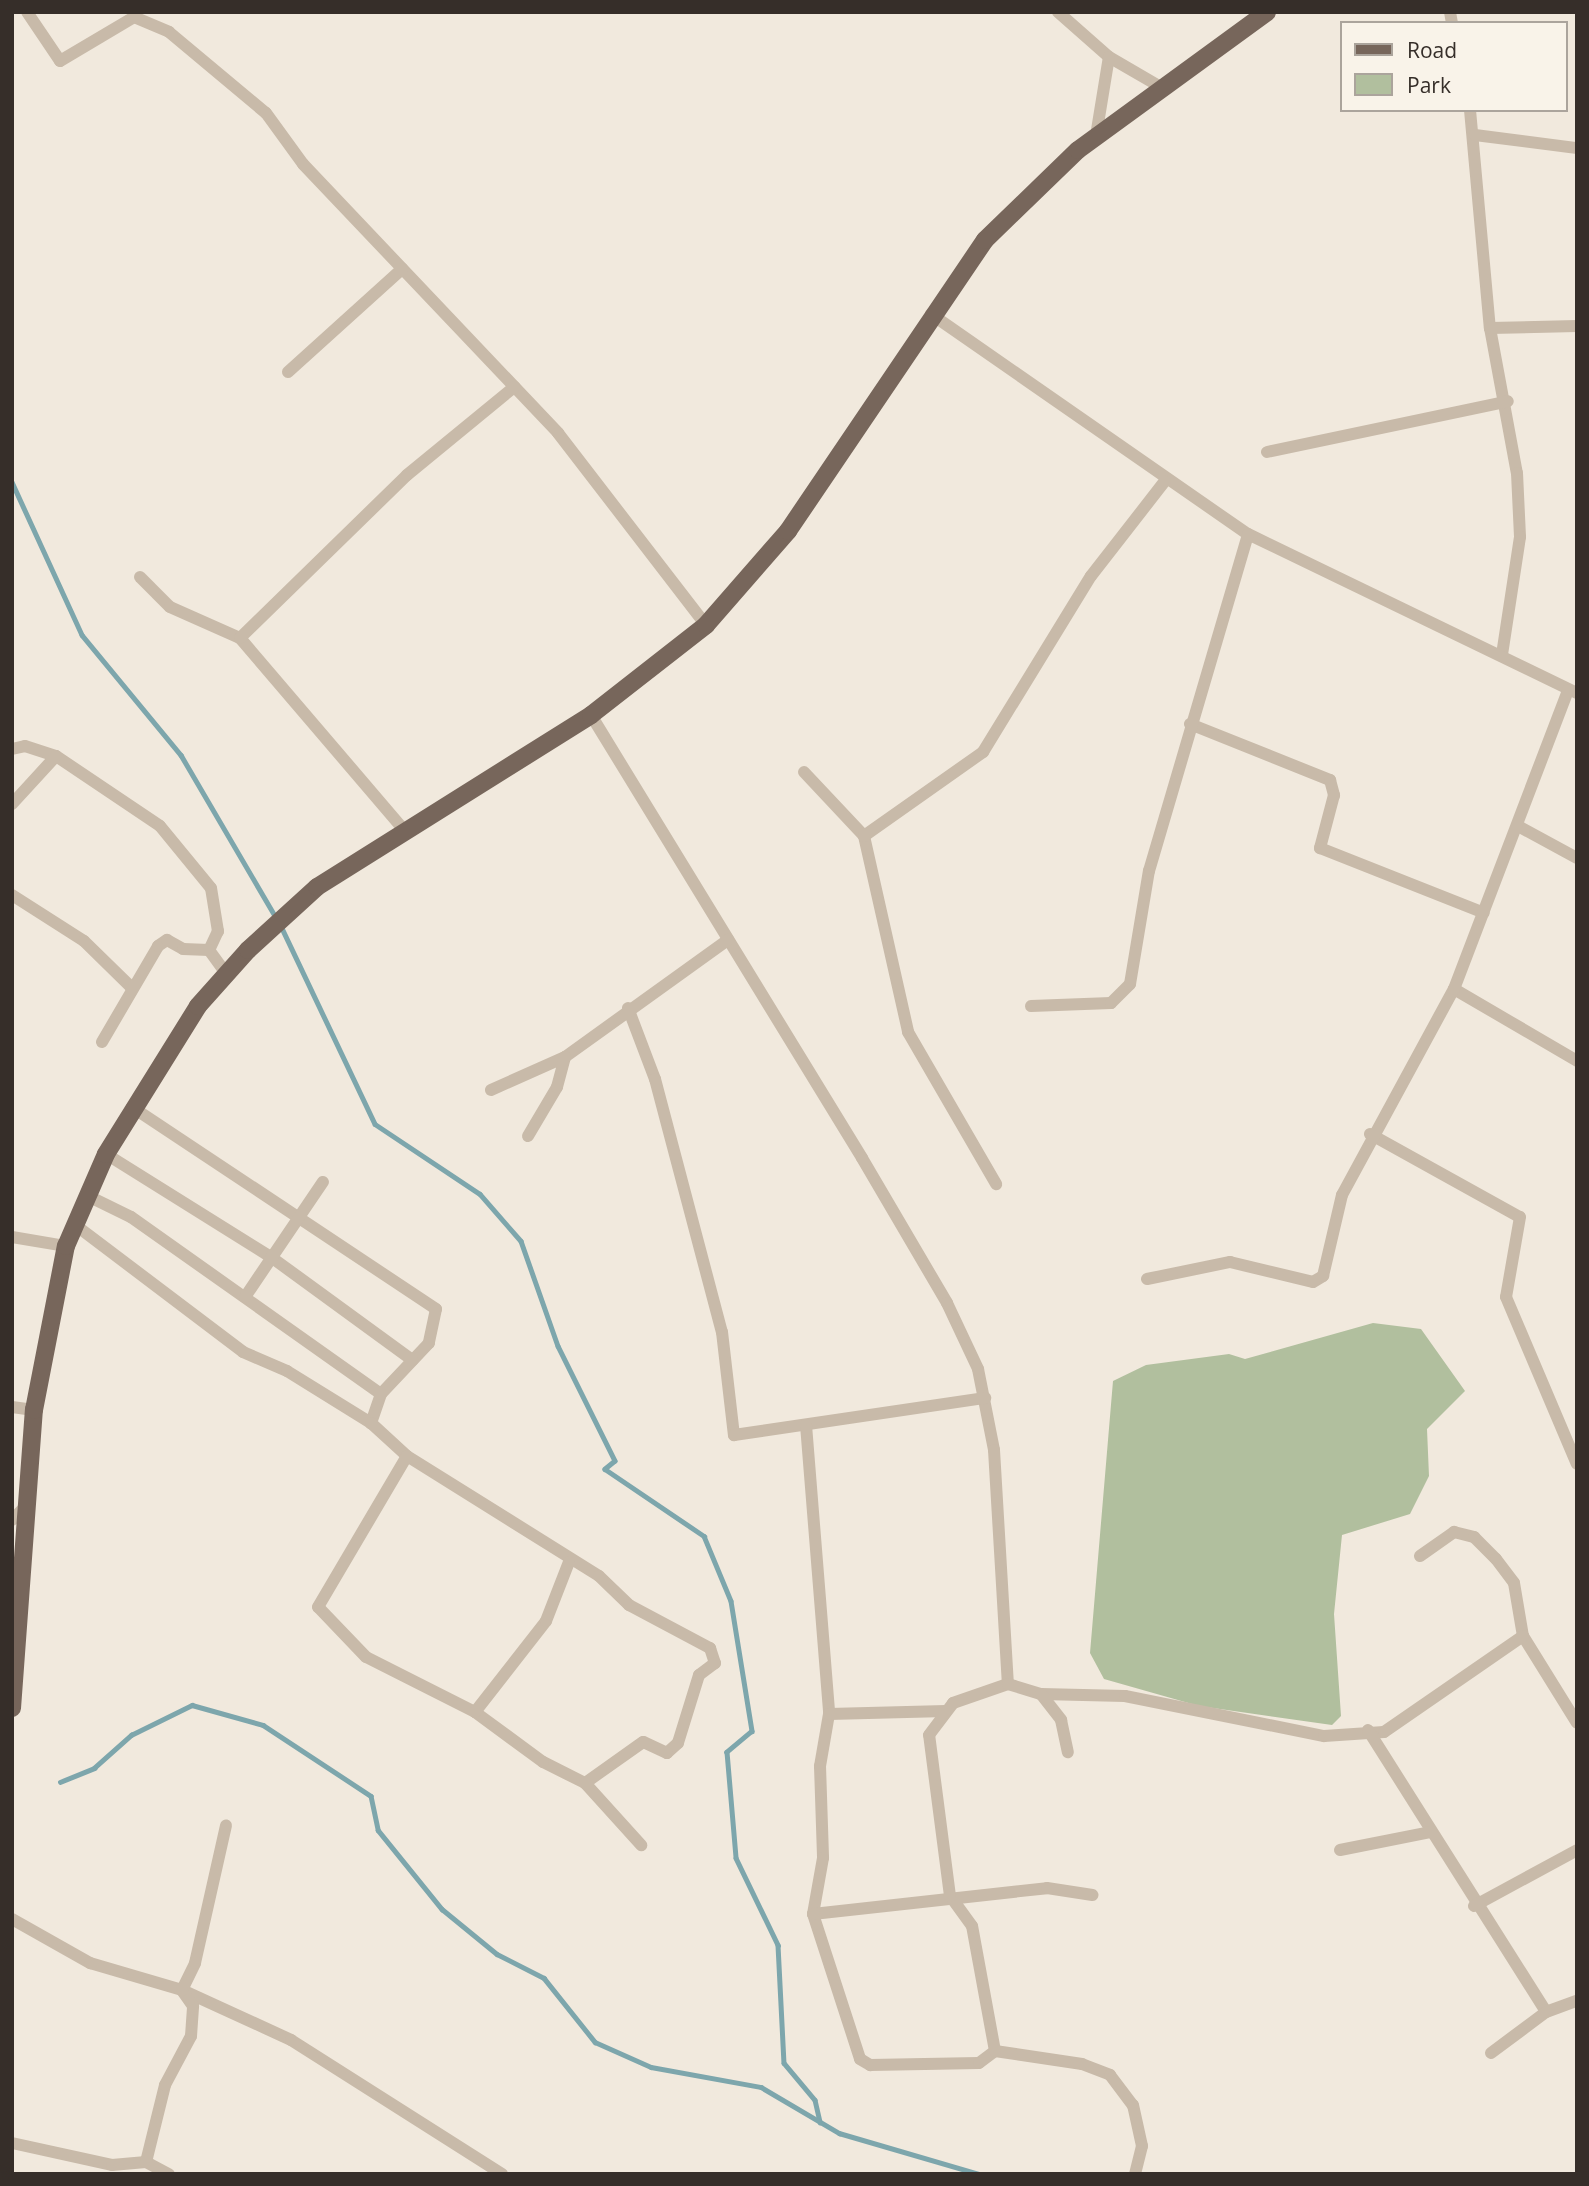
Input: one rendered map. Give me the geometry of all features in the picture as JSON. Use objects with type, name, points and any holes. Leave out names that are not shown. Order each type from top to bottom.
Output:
[{"type":"main road","points":[[12,1707],[14,1640],[34,1410],[66,1246],[86,1195],[132,1107],[226,973],[265,932],[299,902],[404,830],[591,715],[706,625],[788,531],[931,314],[985,240],[1096,136],[1159,86],[1267,12]]},
{"type":"street","points":[[27,12],[60,61],[134,17],[169,32],[266,113],[303,164],[514,387],[606,489],[706,625]]},
{"type":"street","points":[[1058,12],[1109,57],[1159,86]]},
{"type":"street","points":[[1096,136],[1109,57]]},
{"type":"street","points":[[1470,112],[1475,135],[1490,328],[1508,401],[1520,537],[1502,655]]},
{"type":"street","points":[[1475,135],[1577,148]]},
{"type":"street","points":[[288,372],[402,269]]},
{"type":"street","points":[[931,314],[1165,481],[1248,534],[1502,655],[1573,692],[1454,989],[1370,1134],[1342,1195],[1323,1276],[1313,1282],[1230,1262],[1147,1279]]},
{"type":"street","points":[[1490,328],[1577,326]]},
{"type":"street","points":[[240,638],[407,475],[514,387]]},
{"type":"street","points":[[1267,452],[1508,401]]},
{"type":"street","points":[[864,836],[983,752],[1091,576],[1165,481]]},
{"type":"street","points":[[1031,1006],[1111,1003],[1130,984],[1149,871],[1248,534]]},
{"type":"street","points":[[140,577],[170,607],[240,638],[404,830]]},
{"type":"street","points":[[591,715],[947,1303],[985,1398],[1008,1684]]},
{"type":"street","points":[[1190,724],[1330,780],[1334,795],[1320,848],[1484,913]]},
{"type":"street","points":[[12,750],[25,746],[56,756],[160,825],[211,888],[218,931],[209,950]]},
{"type":"street","points":[[12,804],[56,756]]},
{"type":"street","points":[[804,772],[864,836],[908,1032],[996,1184]]},
{"type":"street","points":[[1518,826],[1577,858]]},
{"type":"street","points":[[12,895],[84,942],[132,988]]},
{"type":"street","points":[[102,1042],[132,988],[167,940],[183,949],[209,950]]},
{"type":"street","points":[[491,1090],[565,1057],[628,1008],[728,940]]},
{"type":"street","points":[[209,950],[226,973]]},
{"type":"street","points":[[1454,989],[1577,1061]]},
{"type":"street","points":[[628,1008],[655,1079],[722,1332],[734,1435],[985,1398]]},
{"type":"street","points":[[528,1136],[557,1087],[565,1057]]},
{"type":"street","points":[[132,1107],[436,1309],[429,1343],[381,1394],[371,1423]]},
{"type":"street","points":[[1370,1134],[1520,1217],[1506,1297],[1577,1464]]},
{"type":"street","points":[[106,1154],[271,1257],[412,1360]]},
{"type":"street","points":[[245,1297],[323,1182]]},
{"type":"street","points":[[86,1195],[131,1217],[381,1394]]},
{"type":"street","points":[[75,1224],[243,1352],[287,1371],[371,1423],[407,1456],[716,1655],[699,1675],[678,1743],[667,1753],[643,1742],[585,1783]]},
{"type":"street","points":[[12,1237],[66,1246]]},
{"type":"street","points":[[12,1407],[34,1410]]},
{"type":"street","points":[[806,1425],[829,1714],[820,1766],[823,1858],[813,1914],[860,2059],[870,2064],[979,2063],[995,2051],[1082,2064],[1110,2075],[1133,2105],[1142,2146],[1135,2174]]},
{"type":"street","points":[[407,1456],[318,1607],[366,1657],[475,1712],[543,1762],[585,1783],[641,1845]]},
{"type":"street","points":[[12,1520],[26,1506]]},
{"type":"street","points":[[1420,1556],[1454,1532],[1474,1537],[1514,1583],[1523,1636],[1577,1723]]},
{"type":"street","points":[[475,1712],[546,1621],[569,1562]]},
{"type":"street","points":[[829,1714],[946,1711],[1008,1684],[1041,1694],[1125,1696],[1325,1736],[1368,1730],[1384,1732],[1523,1636]]},
{"type":"street","points":[[1041,1694],[1061,1720],[1068,1752]]},
{"type":"street","points":[[946,1711],[929,1735],[953,1900],[972,1926],[995,2051]]},
{"type":"street","points":[[1368,1730],[1474,1906],[1546,2012]]},
{"type":"street","points":[[182,1990],[195,1963],[226,1825]]},
{"type":"street","points":[[1340,1850],[1431,1832]]},
{"type":"street","points":[[1474,1906],[1577,1850]]},
{"type":"street","points":[[813,1914],[1047,1888],[1092,1895]]},
{"type":"street","points":[[12,1919],[90,1962],[182,1990],[291,2040],[502,2174]]},
{"type":"street","points":[[146,2162],[165,2085],[191,2036],[193,2006],[182,1990]]},
{"type":"street","points":[[1492,2053],[1546,2012],[1577,2001]]},
{"type":"street","points":[[12,2143],[114,2169],[146,2162],[169,2174]]},
{"type":"green space","points":[[1373,1323],[1421,1329],[1465,1391],[1427,1429],[1429,1476],[1410,1514],[1342,1535],[1334,1614],[1341,1716],[1332,1725],[1199,1706],[1104,1679],[1090,1653],[1113,1381],[1146,1365],[1229,1354],[1245,1359]]},
{"type":"waterway","points":[[12,482],[82,635],[181,755],[277,919]]},
{"type":"waterway","points":[[281,926],[375,1124],[480,1194],[521,1241],[558,1346],[615,1461],[605,1469],[704,1536],[731,1601],[752,1731],[727,1752],[736,1858],[778,1945],[784,2063],[815,2100],[820,2122]]},
{"type":"waterway","points":[[60,1782],[94,1768],[131,1735],[192,1705],[263,1725],[371,1796],[378,1830],[442,1909],[497,1954],[544,1978],[595,2042],[651,2067],[761,2087],[839,2133],[979,2174]]}]
